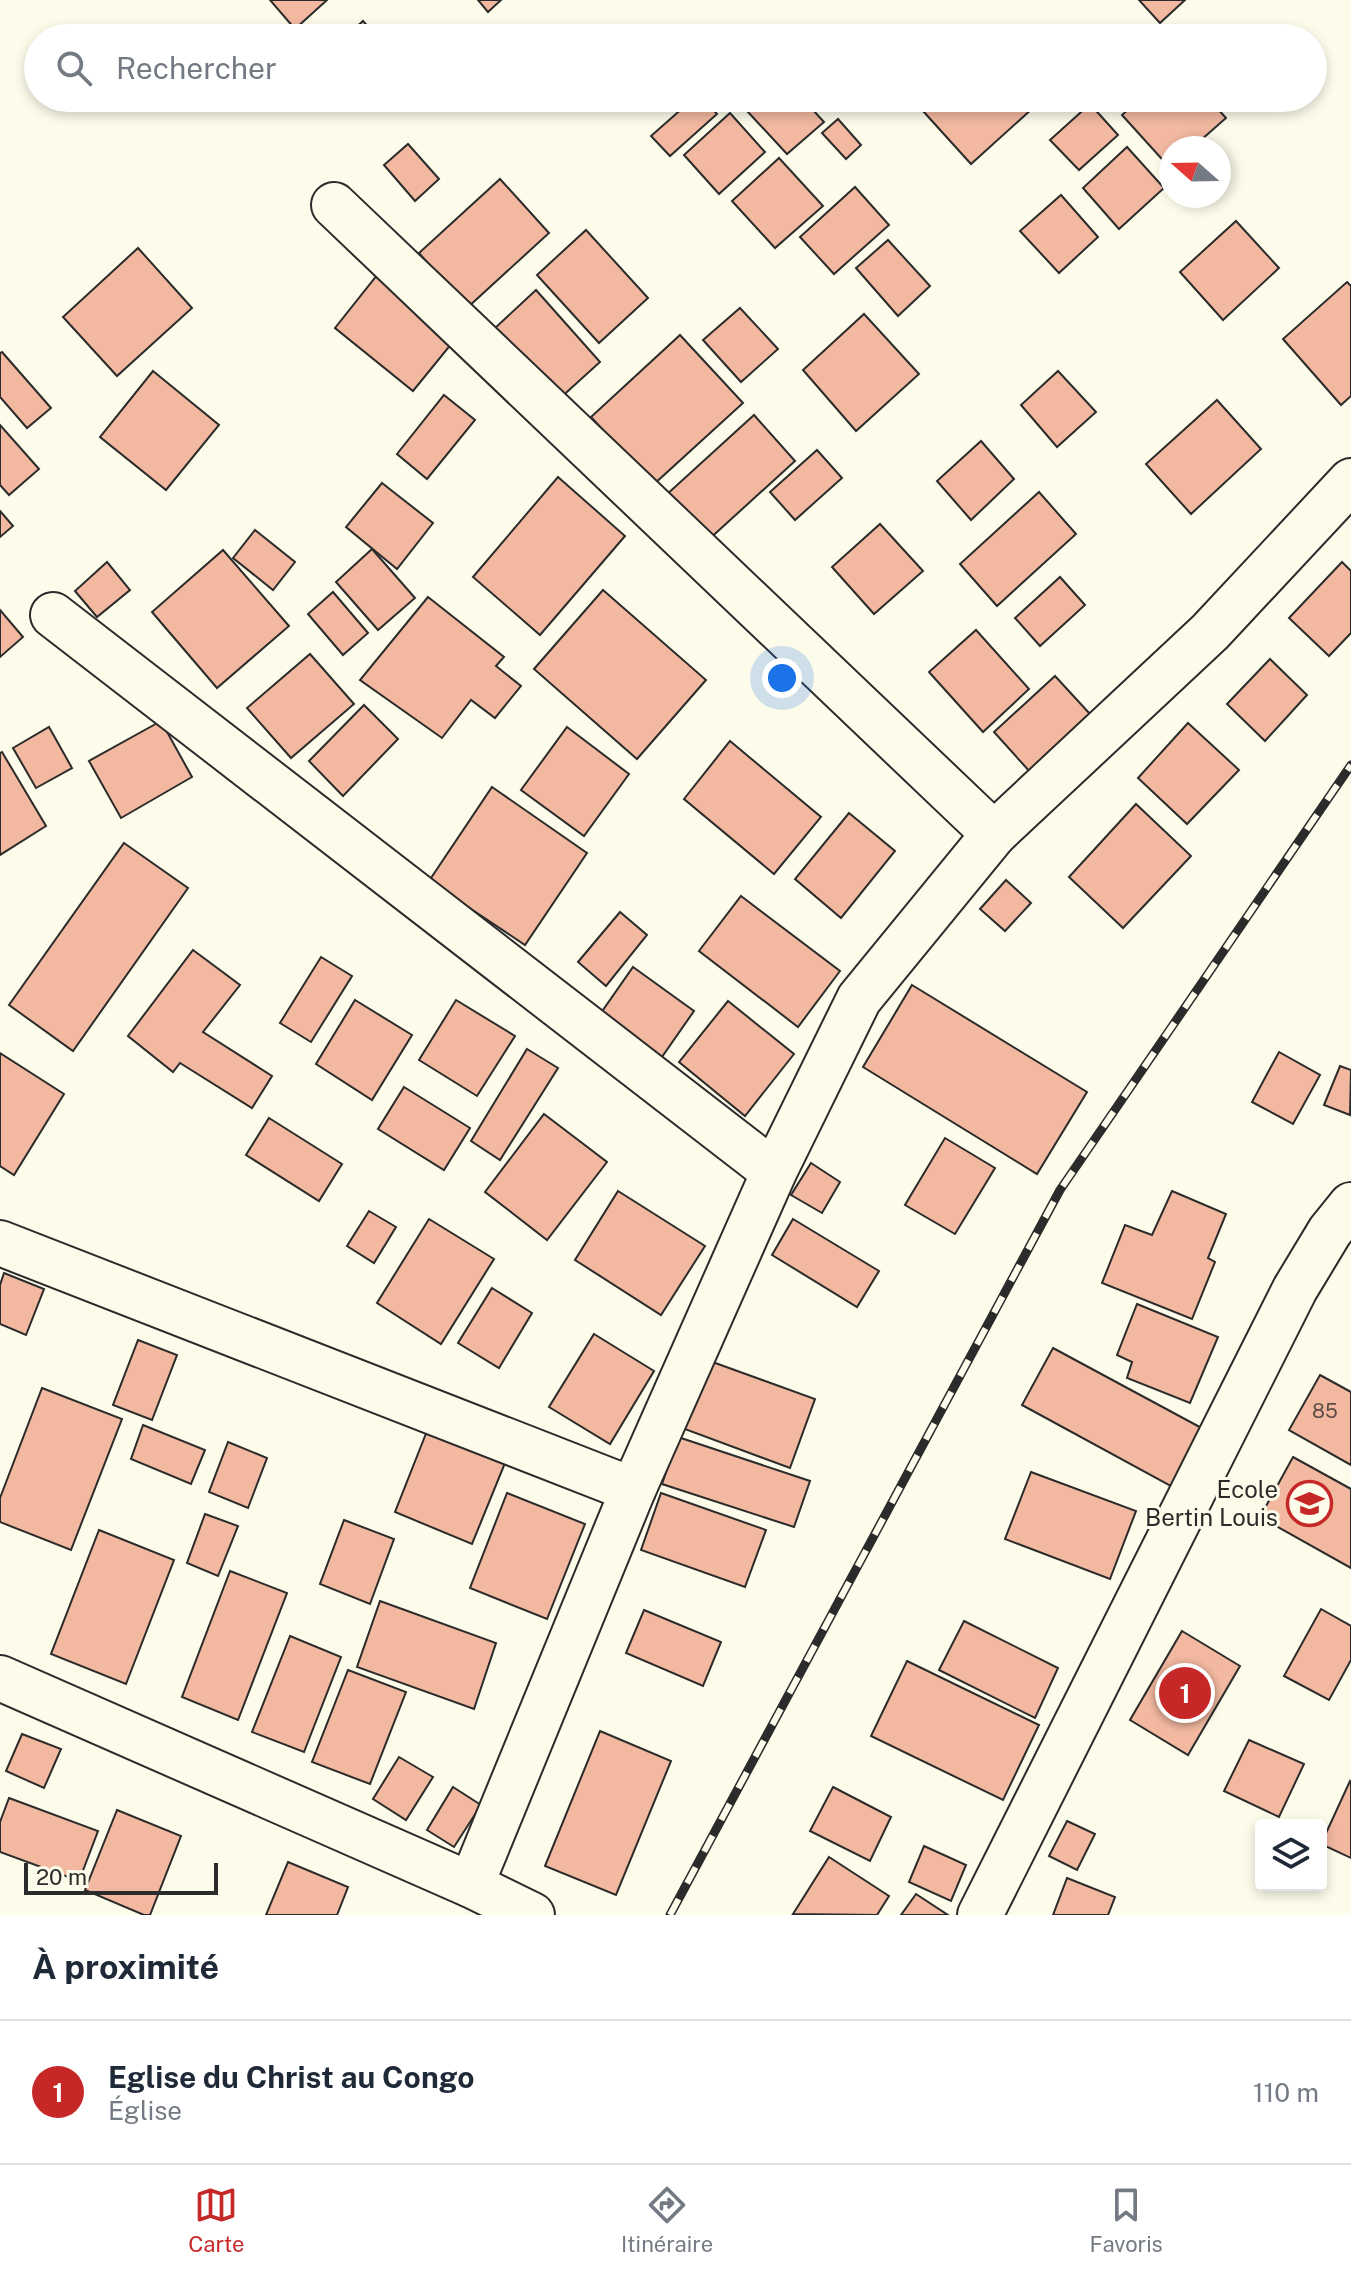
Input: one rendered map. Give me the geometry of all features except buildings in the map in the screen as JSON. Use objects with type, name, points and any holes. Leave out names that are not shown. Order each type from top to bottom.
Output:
[{"type":"street","points":[[334,205],[994,834]]},
{"type":"street","points":[[471,1885],[633,1490],[774,1172],[859,999],[994,834],[1210,632],[1351,481]]},
{"type":"street","points":[[53,615],[774,1172]]},
{"type":"street","points":[[980,1915],[1295,1289],[1316,1252],[1351,1205]]},
{"type":"street","points":[[0,1243],[633,1490]]},
{"type":"street","points":[[0,1678],[471,1885],[532,1915]]},
{"type":"railway","points":[[670,1915],[1060,1190],[1351,765]]},
{"type":"place","name":"Ecole Bertin Louis","points":[[1309,1503]]},
{"type":"place","name":"Eglise du Christ au Congo","points":[[1185,1693]]}]
